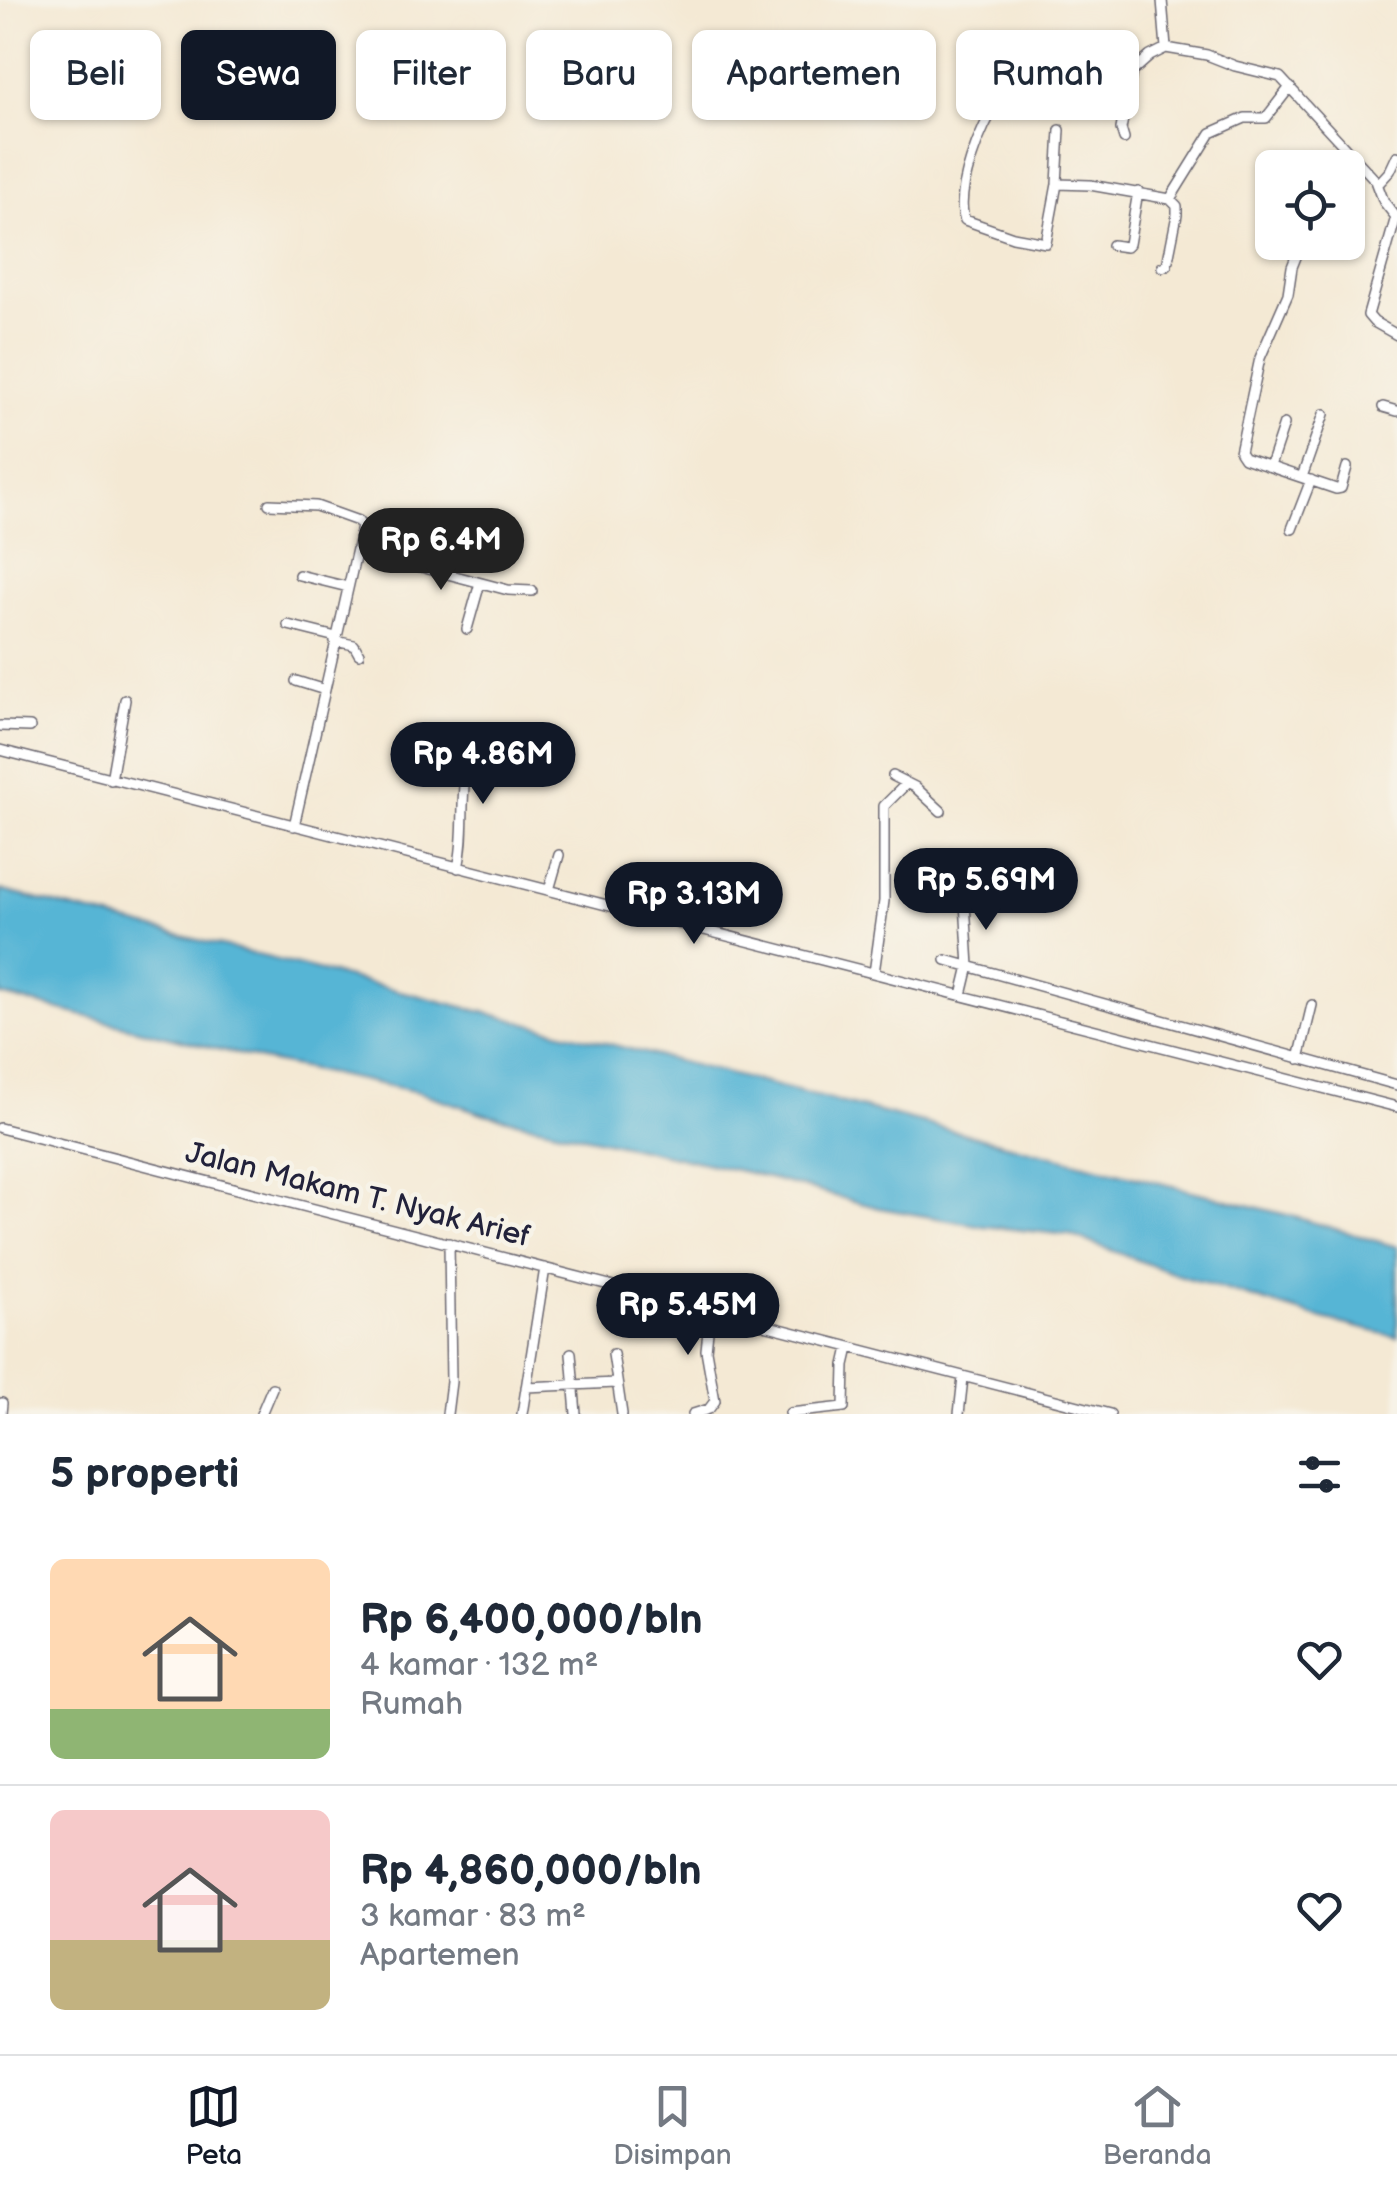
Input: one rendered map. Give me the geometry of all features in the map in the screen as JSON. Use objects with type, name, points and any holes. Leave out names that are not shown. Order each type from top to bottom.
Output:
[{"type":"street","points":[[1162,0],[1166,48]]},
{"type":"street","points":[[1139,66],[1166,48],[1207,55],[1277,76],[1346,150]]},
{"type":"street","points":[[1170,199],[1211,133],[1245,118],[1266,118],[1290,87]]},
{"type":"street","points":[[985,120],[965,186],[963,216],[969,222],[1046,243],[1057,184],[1060,130]]},
{"type":"street","points":[[1123,120],[1124,140]]},
{"type":"street","points":[[1378,184],[1397,156]]},
{"type":"street","points":[[1365,170],[1378,184],[1396,221],[1368,315],[1397,335]]},
{"type":"street","points":[[1057,184],[1170,199],[1178,211],[1167,266],[1162,267]]},
{"type":"street","points":[[1112,245],[1129,244],[1138,192]]},
{"type":"street","points":[[1295,260],[1288,294],[1260,358],[1240,452],[1244,458],[1338,490],[1348,467]]},
{"type":"street","points":[[1383,407],[1397,410]]},
{"type":"street","points":[[1292,529],[1324,414]]},
{"type":"street","points":[[1270,466],[1284,424]]},
{"type":"street","points":[[269,504],[316,506],[358,521],[362,527],[295,821]]},
{"type":"street","points":[[357,550],[508,590],[532,591]]},
{"type":"street","points":[[299,575],[348,587]]},
{"type":"street","points":[[467,629],[480,583]]},
{"type":"street","points":[[288,625],[354,645],[359,654]]},
{"type":"street","points":[[296,680],[325,690]]},
{"type":"street","points":[[113,770],[125,700]]},
{"type":"street","points":[[0,726],[30,727]]},
{"type":"street","points":[[0,750],[113,770],[549,890],[963,992],[1397,1107]]},
{"type":"street","points":[[459,864],[464,842],[460,822],[466,769]]},
{"type":"street","points":[[893,776],[915,788],[941,811]]},
{"type":"street","points":[[874,972],[884,901],[884,806],[906,784]]},
{"type":"street","points":[[549,890],[558,860]]},
{"type":"street","points":[[963,992],[968,968],[965,903],[992,886]]},
{"type":"street","points":[[946,960],[1397,1085]]},
{"type":"street","points":[[1300,1058],[1312,1005]]},
{"type":"street","points":[[1242,1064],[1247,1045]]},
{"type":"street","name":"Jalan Makam T. Nyak Arief","points":[[0,1128],[1110,1414]]},
{"type":"street","points":[[447,1414],[452,1382],[449,1243]]},
{"type":"street","points":[[522,1414],[544,1268]]},
{"type":"street","points":[[693,1414],[713,1406],[716,1397],[706,1350],[710,1313]]},
{"type":"street","points":[[790,1413],[844,1407],[844,1365],[849,1348]]},
{"type":"street","points":[[571,1353],[576,1414]]},
{"type":"street","points":[[613,1354],[622,1414]]},
{"type":"street","points":[[959,1414],[964,1378]]},
{"type":"street","points":[[526,1386],[616,1383]]},
{"type":"street","points":[[260,1414],[272,1388]]},
{"type":"water","points":[[0,890],[1295,1217],[1397,1247],[1397,1337],[1178,1275],[1070,1235],[983,1226],[879,1208],[754,1174],[485,1114],[419,1092],[262,1060],[0,995]]}]
